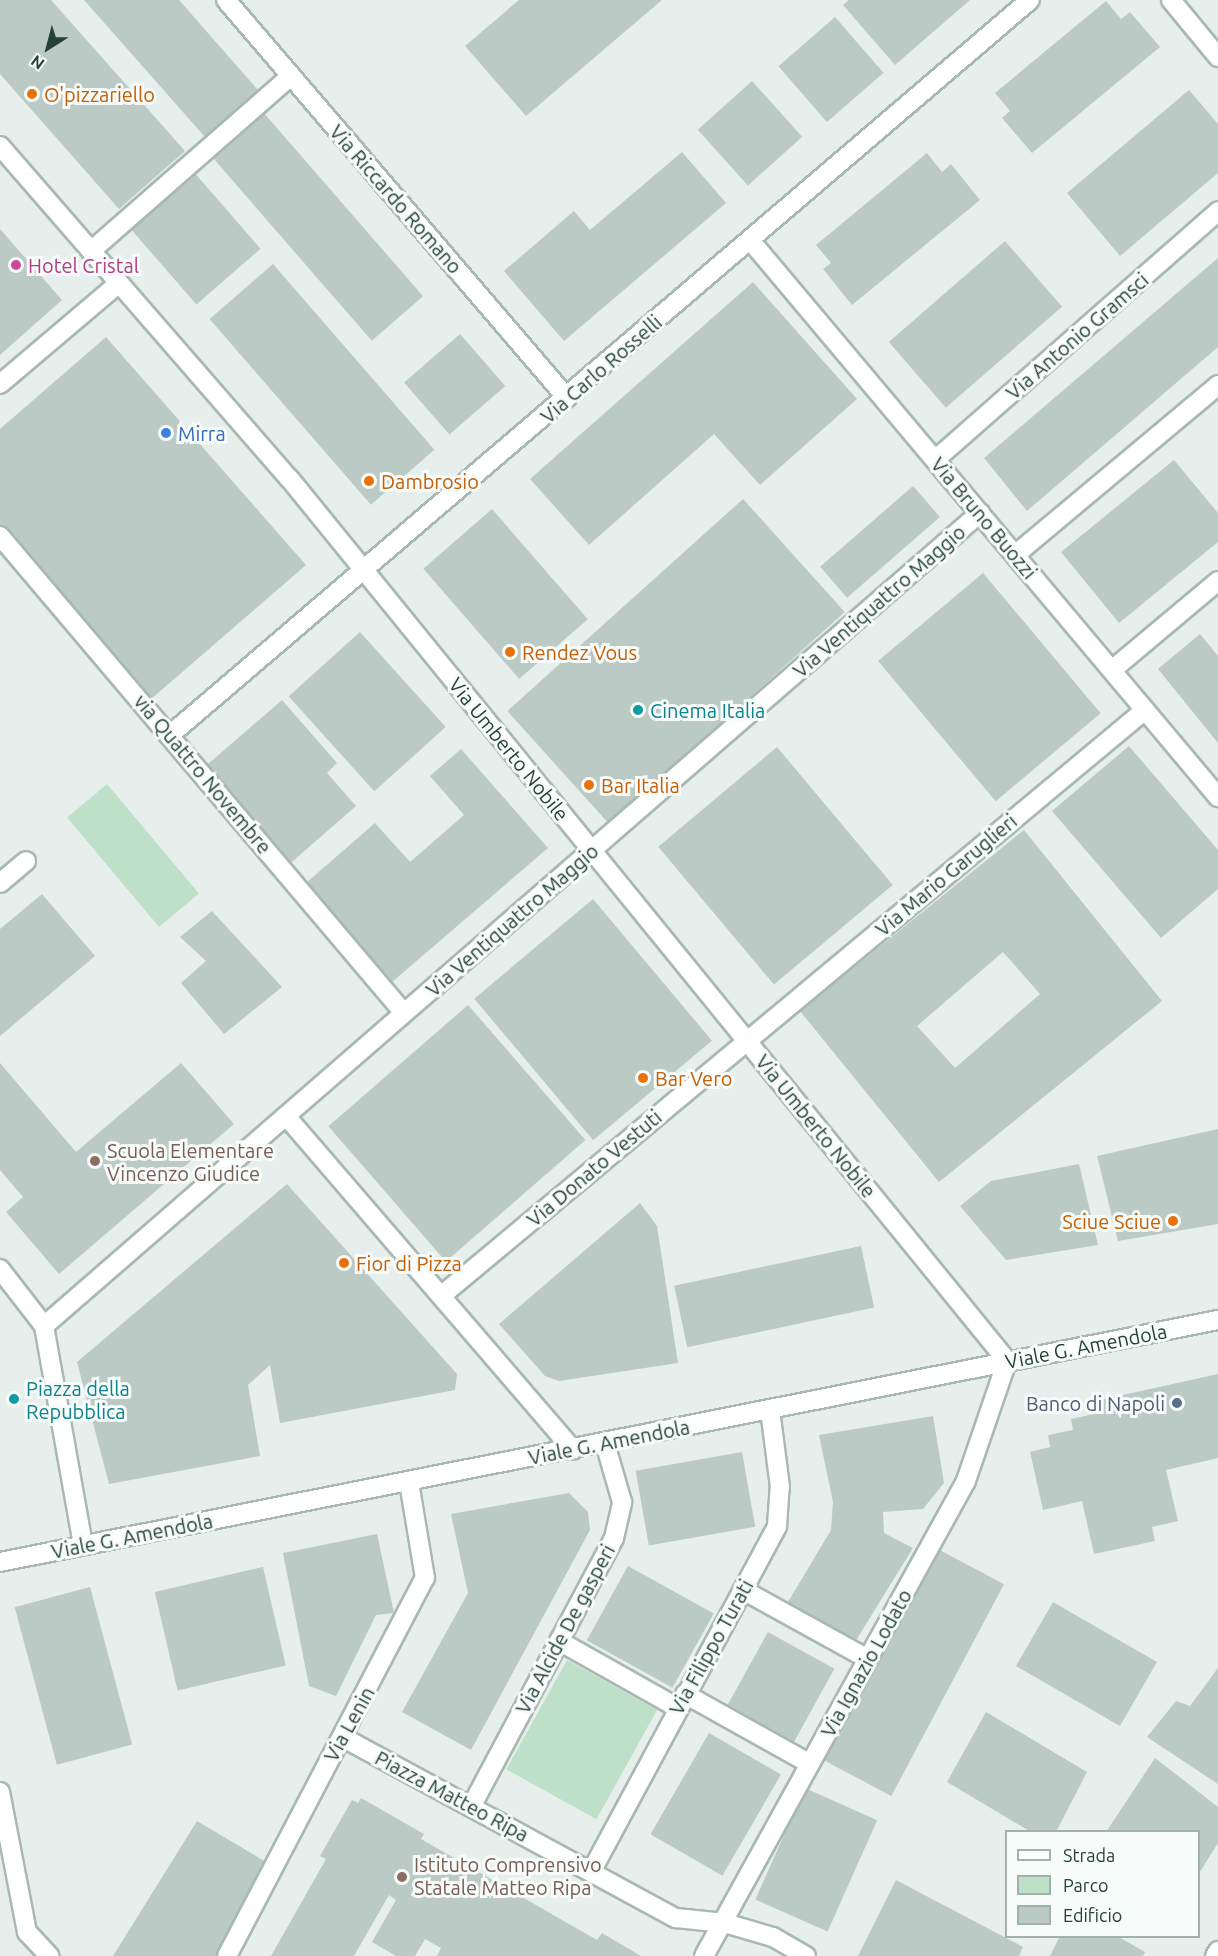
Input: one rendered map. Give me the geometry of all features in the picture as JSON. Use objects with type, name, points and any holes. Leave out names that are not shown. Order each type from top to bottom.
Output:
[{"type":"street","name":"Via Riccardo Romano","points":[[226,0],[567,398]]},
{"type":"street","name":"Via Carlo Rosselli","points":[[170,735],[365,572],[1030,0]]},
{"type":"street","points":[[1171,0],[1218,57]]},
{"type":"street","points":[[91,251],[291,76]]},
{"type":"street","name":"Via Umberto Nobile","points":[[0,146],[289,478],[1007,1361]]},
{"type":"street","name":"Via Antonio Gramsci","points":[[935,460],[1218,212]]},
{"type":"street","name":"Via Bruno Buozzi","points":[[750,240],[1218,797]]},
{"type":"street","points":[[0,384],[119,283]]},
{"type":"street","points":[[1015,555],[1218,385]]},
{"type":"street","name":"Via Ventiquattro Maggio","points":[[44,1326],[980,513]]},
{"type":"street","name":"via Quattro Novembre","points":[[0,536],[404,1013]]},
{"type":"street","points":[[1112,670],[1218,581]]},
{"type":"street","name":"Via Mario Garuglieri","points":[[746,1040],[1145,710]]},
{"type":"street","points":[[0,883],[26,861]]},
{"type":"street","name":"Via Donato Vestuti","points":[[441,1296],[746,1040]]},
{"type":"street","points":[[286,1116],[573,1450]]},
{"type":"street","points":[[0,1269],[44,1326],[83,1546]]},
{"type":"street","name":"Viale G. Amendola","points":[[0,1562],[573,1450],[1218,1320]]},
{"type":"street","name":"Via Ignazio Lodato","points":[[704,1956],[725,1923],[966,1481],[1007,1361]]},
{"type":"street","name":"Via Filippo Turati","points":[[591,1872],[777,1526],[780,1488],[770,1410]]},
{"type":"street","name":"Via Alcide De gasperi","points":[[471,1807],[614,1538],[622,1503],[605,1443]]},
{"type":"street","name":"Via Lenin","points":[[227,1956],[425,1578],[409,1482]]},
{"type":"street","points":[[743,1590],[868,1659]]},
{"type":"street","points":[[559,1641],[810,1764]]},
{"type":"street","name":"Piazza Matteo Ripa","points":[[342,1737],[676,1918],[725,1923],[773,1937],[806,1956]]},
{"type":"street","points":[[0,1792],[27,1932],[49,1956]]},
{"type":"street","points":[[1215,1956],[1218,1951]]},
{"type":"green space","points":[[107,784],[199,894],[159,927],[67,817]]},
{"type":"green space","points":[[567,1660],[657,1710],[596,1819],[506,1769]]},
{"type":"building","points":[[0,0],[51,0],[185,151],[119,209],[0,74]]},
{"type":"building","points":[[84,0],[179,0],[258,90],[205,137]]},
{"type":"building","points":[[519,0],[662,0],[526,116],[465,46]]},
{"type":"building","points":[[849,0],[970,0],[895,65],[843,5]]},
{"type":"building","points":[[1106,1],[1121,19],[1130,12],[1160,47],[1032,153],[1002,118],[1010,111],[995,93]]},
{"type":"building","points":[[835,17],[884,73],[827,122],[778,66]]},
{"type":"building","points":[[752,81],[802,137],[748,186],[698,130]]},
{"type":"building","points":[[1189,90],[1218,124],[1218,173],[1120,256],[1067,193]]},
{"type":"building","points":[[263,112],[423,296],[372,341],[212,157]]},
{"type":"building","points":[[682,152],[726,203],[564,341],[504,271],[574,211],[590,230]]},
{"type":"building","points":[[927,153],[942,172],[951,164],[980,200],[852,305],[823,269],[831,263],[816,245]]},
{"type":"building","points":[[193,171],[261,249],[196,305],[129,227]]},
{"type":"building","name":"Hotel Cristal","points":[[0,229],[62,300],[0,355]]},
{"type":"building","points":[[1005,241],[1062,307],[946,408],[889,342]]},
{"type":"building","points":[[1218,258],[1218,347],[1027,511],[984,458]]},
{"type":"building","points":[[273,264],[434,450],[371,505],[210,319]]},
{"type":"building","points":[[753,282],[857,399],[760,485],[714,434],[589,545],[530,479]]},
{"type":"building","points":[[460,334],[505,386],[449,435],[404,383]]},
{"type":"building","points":[[106,337],[306,565],[150,700],[0,529],[0,429]]},
{"type":"building","points":[[1174,460],[1218,513],[1218,542],[1119,623],[1061,552]]},
{"type":"building","points":[[913,486],[940,517],[847,598],[820,567]]},
{"type":"building","points":[[743,499],[845,612],[609,824],[507,711]]},
{"type":"building","points":[[492,509],[588,619],[519,679],[423,569]]},
{"type":"building","points":[[983,573],[1101,713],[996,801],[878,661]]},
{"type":"building","points":[[360,632],[446,727],[374,791],[289,696]]},
{"type":"building","points":[[1200,634],[1218,656],[1218,743],[1158,669]]},
{"type":"building","points":[[282,700],[337,763],[327,773],[356,806],[285,868],[200,771]]},
{"type":"building","points":[[1129,746],[1218,850],[1218,889],[1161,938],[1052,811]]},
{"type":"building","points":[[777,747],[893,885],[774,985],[658,847]]},
{"type":"building","points":[[461,749],[548,848],[392,982],[306,883],[375,823],[410,862],[464,815],[430,776]]},
{"type":"building","points":[[1024,830],[1162,1001],[939,1182],[800,1011]],"holes":[[[1003,952],[1040,994],[955,1068],[917,1026]]]},
{"type":"building","points":[[42,894],[95,956],[0,1036],[0,929]]},
{"type":"building","points":[[593,899],[712,1041],[593,1140],[474,999]]},
{"type":"building","points":[[212,911],[282,987],[224,1034],[181,983],[206,961],[180,937]]},
{"type":"building","points":[[468,1005],[585,1140],[446,1261],[328,1126]]},
{"type":"building","name":"Scuola Elementare Vincenzo Giudice","points":[[0,1063],[76,1152],[181,1063],[234,1124],[59,1274],[6,1212],[23,1197],[0,1170]]},
{"type":"building","points":[[1218,1129],[1218,1224],[1118,1241],[1097,1156]]},
{"type":"building","points":[[1079,1164],[1098,1245],[1006,1260],[960,1206],[991,1181]]},
{"type":"building","points":[[287,1184],[457,1374],[455,1390],[280,1423],[270,1365],[248,1385],[260,1456],[109,1484],[77,1362]]},
{"type":"building","points":[[640,1203],[657,1226],[678,1363],[559,1381],[545,1376],[499,1324]]},
{"type":"building","points":[[861,1246],[874,1308],[687,1347],[674,1286]]},
{"type":"building","points":[[1218,1374],[1218,1458],[1166,1470],[1178,1521],[1152,1527],[1155,1541],[1094,1554],[1082,1501],[1043,1510],[1030,1452],[1050,1447],[1048,1435],[1073,1430],[1071,1419],[1103,1412],[1100,1400]]},
{"type":"building","points":[[933,1416],[944,1483],[923,1509],[883,1512],[884,1533],[913,1548],[850,1650],[782,1612],[831,1530],[833,1502],[819,1435]]},
{"type":"building","points":[[742,1452],[755,1527],[649,1546],[636,1471]]},
{"type":"building","points":[[569,1493],[588,1512],[590,1530],[471,1750],[402,1712],[468,1593],[451,1514]]},
{"type":"building","points":[[377,1534],[394,1613],[376,1615],[336,1696],[309,1686],[283,1553]]},
{"type":"building","points":[[936,1548],[1004,1584],[891,1796],[823,1760]]},
{"type":"building","points":[[628,1566],[714,1614],[673,1688],[587,1640]]},
{"type":"building","points":[[263,1567],[286,1665],[178,1690],[155,1592]]},
{"type":"building","points":[[90,1587],[132,1744],[57,1765],[15,1607]]},
{"type":"building","points":[[1053,1602],[1157,1662],[1120,1726],[1016,1666]]},
{"type":"building","points":[[768,1632],[834,1669],[789,1751],[722,1714]]},
{"type":"building","points":[[1218,1668],[1218,1784],[1147,1737],[1176,1701],[1190,1706]]},
{"type":"building","points":[[986,1712],[1087,1772],[1057,1830],[1028,1830],[947,1782]]},
{"type":"building","points":[[709,1733],[781,1774],[722,1876],[650,1834]]},
{"type":"building","points":[[1155,1758],[1218,1807],[1218,1843],[1200,1872],[1200,1830],[1107,1830]]},
{"type":"building","points":[[805,1788],[877,1820],[828,1932],[755,1899]]},
{"type":"building","name":"Istituto Comprensivo Statale Matteo Ripa","points":[[361,1798],[424,1834],[421,1839],[597,1940],[602,1933],[641,1956],[437,1956],[441,1948],[425,1939],[415,1956],[396,1956],[372,1942],[396,1900],[389,1895],[354,1956],[271,1956],[326,1859],[320,1856],[352,1800],[358,1803]]},
{"type":"building","points":[[197,1821],[271,1865],[225,1956],[113,1956]]},
{"type":"building","points":[[896,1880],[1023,1947],[1019,1956],[858,1956]]},
{"type":"building","points":[[1059,1938],[1120,1938],[1145,1952],[1143,1956],[1050,1956]]},
{"type":"place","name":"O'pizzariello","points":[[32,94]]},
{"type":"place","name":"Hotel Cristal","points":[[16,265]]},
{"type":"place","name":"Mirra","points":[[166,433]]},
{"type":"place","name":"Dambrosio","points":[[369,481]]},
{"type":"place","name":"Rendez Vous","points":[[510,652]]},
{"type":"place","name":"Cinema Italia","points":[[638,710]]},
{"type":"place","name":"Bar Italia","points":[[589,785]]},
{"type":"place","name":"Bar Vero","points":[[643,1078]]},
{"type":"place","name":"Scuola Elementare Vincenzo Giudice","points":[[95,1161]]},
{"type":"place","name":"Sciue Sciue","points":[[1173,1221]]},
{"type":"place","name":"Fior di Pizza","points":[[344,1263]]},
{"type":"place","name":"Piazza della Repubblica","points":[[14,1399]]},
{"type":"place","name":"Banco di Napoli","points":[[1177,1403]]},
{"type":"place","name":"Istituto Comprensivo Statale Matteo Ripa","points":[[402,1877]]}]
